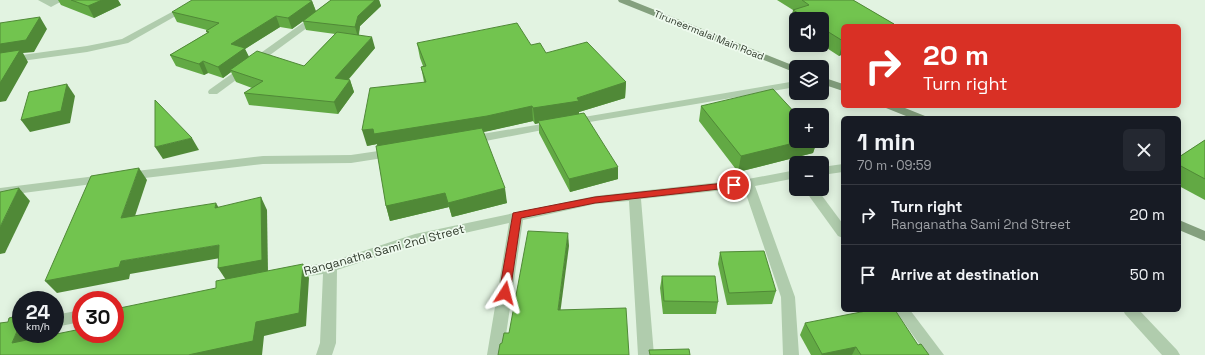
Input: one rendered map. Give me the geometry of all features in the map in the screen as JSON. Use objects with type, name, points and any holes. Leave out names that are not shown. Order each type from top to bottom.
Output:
[{"type":"main road","name":"Tiruneermalai Main Road","points":[[622,0],[789,67]]},
{"type":"main road","points":[[829,83],[841,87]]},
{"type":"main road","points":[[895,108],[916,116]]},
{"type":"main road","points":[[1181,226],[1205,236]]},
{"type":"street","points":[[42,0],[51,4],[60,0]]},
{"type":"street","points":[[0,61],[87,49],[125,41],[200,0]]},
{"type":"street","points":[[213,92],[341,0]]},
{"type":"street","points":[[456,142],[789,85]]},
{"type":"street","points":[[0,192],[263,160],[351,159],[402,151]]},
{"type":"street","points":[[829,170],[841,168]]},
{"type":"street","name":"Ranganatha Sami 2nd Street","points":[[276,277],[330,266],[415,238],[595,200],[748,183],[789,175]]},
{"type":"street","points":[[748,183],[788,297],[791,355]]},
{"type":"street","points":[[634,196],[646,355]]},
{"type":"street","points":[[815,196],[841,230]]},
{"type":"street","points":[[495,355],[517,216]]},
{"type":"street","points":[[324,355],[328,343],[330,266]]},
{"type":"street","points":[[904,312],[936,355]]},
{"type":"street","points":[[1132,312],[1172,355]]},
{"type":"building","points":[[71,0],[102,0],[88,6]]},
{"type":"building","points":[[192,0],[312,1],[288,18],[276,16],[231,44],[245,48],[218,67],[203,61],[199,64],[170,55],[209,32],[206,31],[219,23],[172,12]]},
{"type":"building","points":[[331,0],[375,0],[358,16],[355,27],[303,21]]},
{"type":"building","points":[[802,0],[853,0],[894,24],[841,24],[841,40],[829,32],[829,12],[796,12],[793,10],[809,5]]},
{"type":"building","points":[[40,17],[26,40],[0,44],[0,23]]},
{"type":"building","points":[[517,23],[531,45],[540,43],[546,53],[587,42],[626,82],[577,98],[579,101],[533,108],[532,106],[487,116],[374,134],[373,129],[362,130],[370,88],[426,82],[421,67],[426,66],[417,43]]},
{"type":"building","points":[[337,32],[372,37],[335,78],[350,80],[334,102],[244,93],[263,81],[230,70],[257,51],[304,66]]},
{"type":"building","points":[[20,50],[0,83],[0,53]]},
{"type":"building","points":[[67,84],[61,111],[21,120],[29,92]]},
{"type":"building","points":[[773,89],[791,108],[789,108],[789,144],[741,156],[701,106]]},
{"type":"building","points":[[155,100],[192,138],[155,147]]},
{"type":"building","points":[[584,113],[618,167],[569,179],[538,121]]},
{"type":"building","points":[[482,128],[505,188],[448,203],[445,193],[386,206],[376,146]]},
{"type":"building","points":[[1205,140],[1205,179],[1181,166],[1181,156]]},
{"type":"building","points":[[139,168],[121,218],[216,203],[215,208],[261,197],[262,260],[218,268],[219,245],[121,261],[119,267],[45,281],[91,176]]},
{"type":"building","points":[[19,188],[0,227],[0,192]]},
{"type":"building","points":[[528,231],[568,233],[558,310],[626,308],[629,355],[498,355],[504,333],[509,333]]},
{"type":"building","points":[[764,251],[776,291],[729,293],[720,252]]},
{"type":"building","points":[[303,264],[299,313],[256,322],[253,341],[188,355],[0,355],[0,323],[8,322],[9,318],[12,317],[12,343],[64,343],[64,332],[72,331],[72,343],[124,343],[124,307],[216,288],[216,281]]},
{"type":"building","points":[[662,276],[715,276],[718,302],[664,301]]},
{"type":"building","points":[[861,312],[896,312],[918,345],[921,344],[929,355],[861,355],[856,347],[822,354],[805,323]]},
{"type":"building","points":[[689,349],[690,355],[650,355],[649,350]]},
{"type":"route","points":[[505,293],[517,216],[595,200],[734,185]]}]
